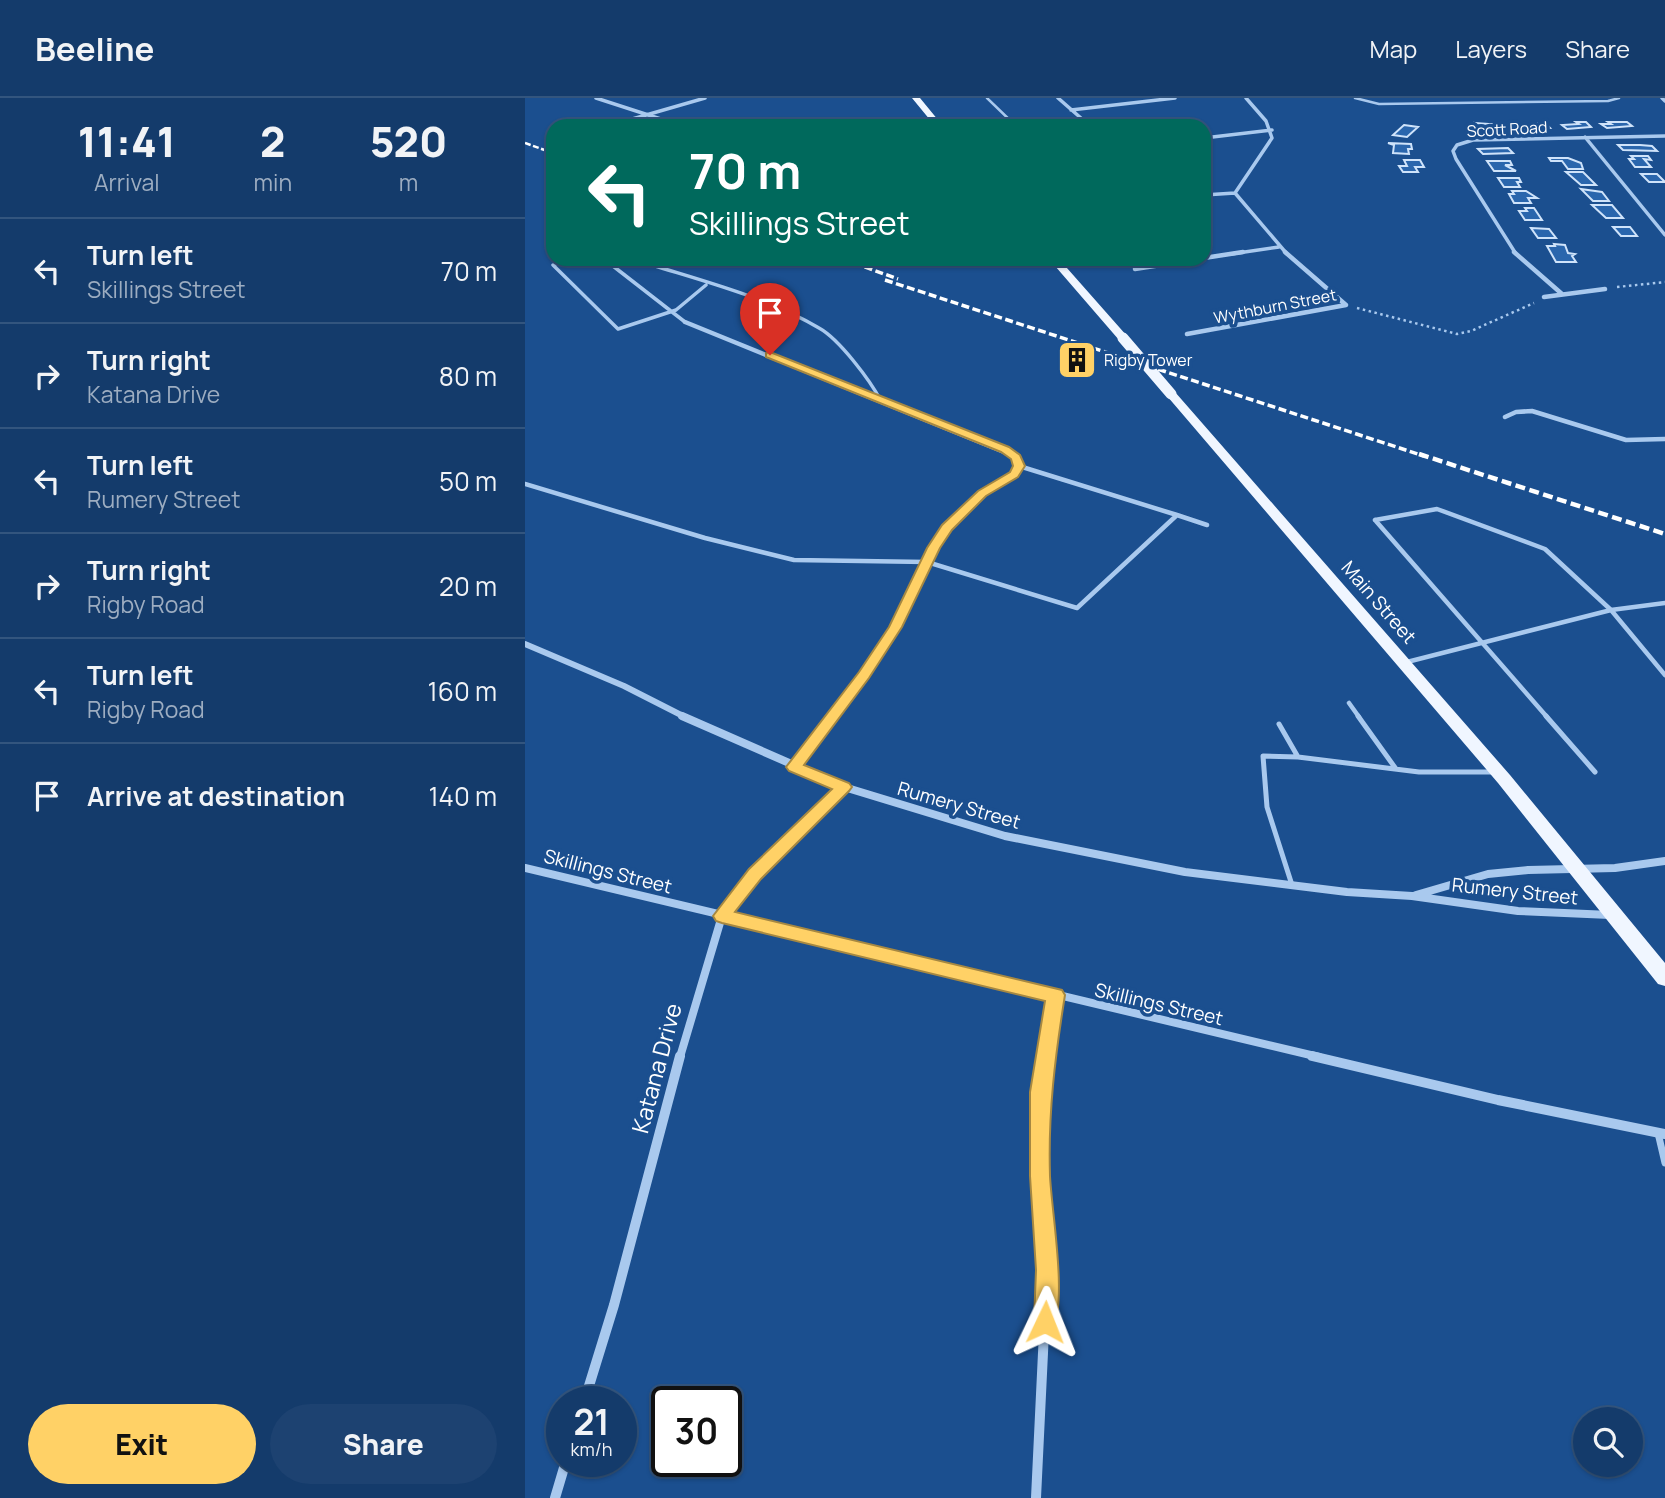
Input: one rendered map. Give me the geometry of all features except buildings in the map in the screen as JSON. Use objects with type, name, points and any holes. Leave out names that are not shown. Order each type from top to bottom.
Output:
[{"type":"main road","points":[[916,98],[933,119]]},
{"type":"main road","name":"Main Street","points":[[1060,266],[1498,772],[1665,978]]},
{"type":"street","points":[[596,98],[660,119]]},
{"type":"street","points":[[633,119],[705,98]]},
{"type":"street","points":[[1058,98],[1082,119]]},
{"type":"street","points":[[1072,110],[1175,98]]},
{"type":"street","points":[[1211,195],[1235,194],[1270,145],[1272,130],[1246,98]]},
{"type":"street","points":[[1211,137],[1272,130]]},
{"type":"street","name":"Scott Road","points":[[1562,294],[1518,258],[1453,151],[1457,145],[1473,140],[1665,136]]},
{"type":"street","points":[[1585,138],[1665,235]]},
{"type":"street","name":"Wythburn Street","points":[[1235,194],[1279,247],[1346,305]]},
{"type":"street","points":[[1211,258],[1279,247]]},
{"type":"street","points":[[1135,269],[1155,266]]},
{"type":"street","points":[[1544,297],[1605,289]]},
{"type":"street","name":"Wythburn Street","points":[[1187,334],[1346,305]]},
{"type":"street","points":[[685,322],[1005,450],[1016,457],[1019,466],[1014,474],[982,494],[963,510],[947,528],[927,562],[896,627],[864,675],[794,767]]},
{"type":"street","points":[[1505,417],[1516,412],[1532,411],[1626,440],[1665,439]]},
{"type":"street","name":"Rumery Street","points":[[525,643],[624,686],[702,726],[794,767],[844,787],[948,821],[1082,853],[1185,872],[1412,896],[1518,911],[1614,916]]},
{"type":"street","name":"Katana Drive","points":[[590,1386],[690,1018],[722,916],[755,874],[844,787]]},
{"type":"street","name":"Rumery Street","points":[[1412,896],[1487,874],[1528,870],[1576,871],[1665,861]]},
{"type":"street","name":"Skillings Street","points":[[525,868],[1498,1100],[1662,1133]]},
{"type":"street","points":[[1036,1498],[1047,1270],[1040,1176],[1040,1092],[1056,995]]},
{"type":"street","points":[[555,1498],[561,1477]]},
{"type":"lane","points":[[988,98],[1009,119]]},
{"type":"lane","points":[[1355,98],[1379,104],[1608,101],[1619,98]]},
{"type":"lane","points":[[554,266],[618,329],[674,314],[695,298],[706,285]]},
{"type":"lane","points":[[613,266],[685,322]]},
{"type":"lane","points":[[653,266],[777,307],[822,329],[870,380],[881,401]]},
{"type":"lane","points":[[1019,466],[1207,525]]},
{"type":"lane","points":[[525,484],[705,538],[794,560],[927,562],[1077,608],[1177,515]]},
{"type":"lane","points":[[1595,772],[1479,643],[1375,520],[1437,509],[1545,549],[1611,610],[1665,675]]},
{"type":"lane","points":[[1404,663],[1611,610],[1665,603]]},
{"type":"lane","points":[[1349,704],[1396,769]]},
{"type":"lane","points":[[1279,724],[1298,757]]},
{"type":"lane","points":[[1291,885],[1267,807],[1263,756],[1298,757],[1419,772],[1498,772]]},
{"type":"lane","points":[[1662,1133],[1665,1163]]},
{"type":"path","points":[[1605,289],[1665,282]]},
{"type":"path","points":[[1346,305],[1457,334],[1491,323],[1544,297]]},
{"type":"railway","points":[[525,143],[546,150]]},
{"type":"railway","points":[[862,266],[898,279]]},
{"type":"railway","points":[[885,280],[1424,456]]},
{"type":"railway","points":[[1419,454],[1665,534]]},
{"type":"place","name":"Rigby Tower","points":[[1077,360]]},
{"type":"route","points":[[770,355],[1005,450],[1016,457],[1019,466],[1014,474],[982,494],[963,510],[947,528],[917,581],[896,627],[864,675],[794,767],[844,787],[755,874],[722,916],[1056,995],[1040,1092],[1040,1176],[1047,1270],[1045,1322]]}]
